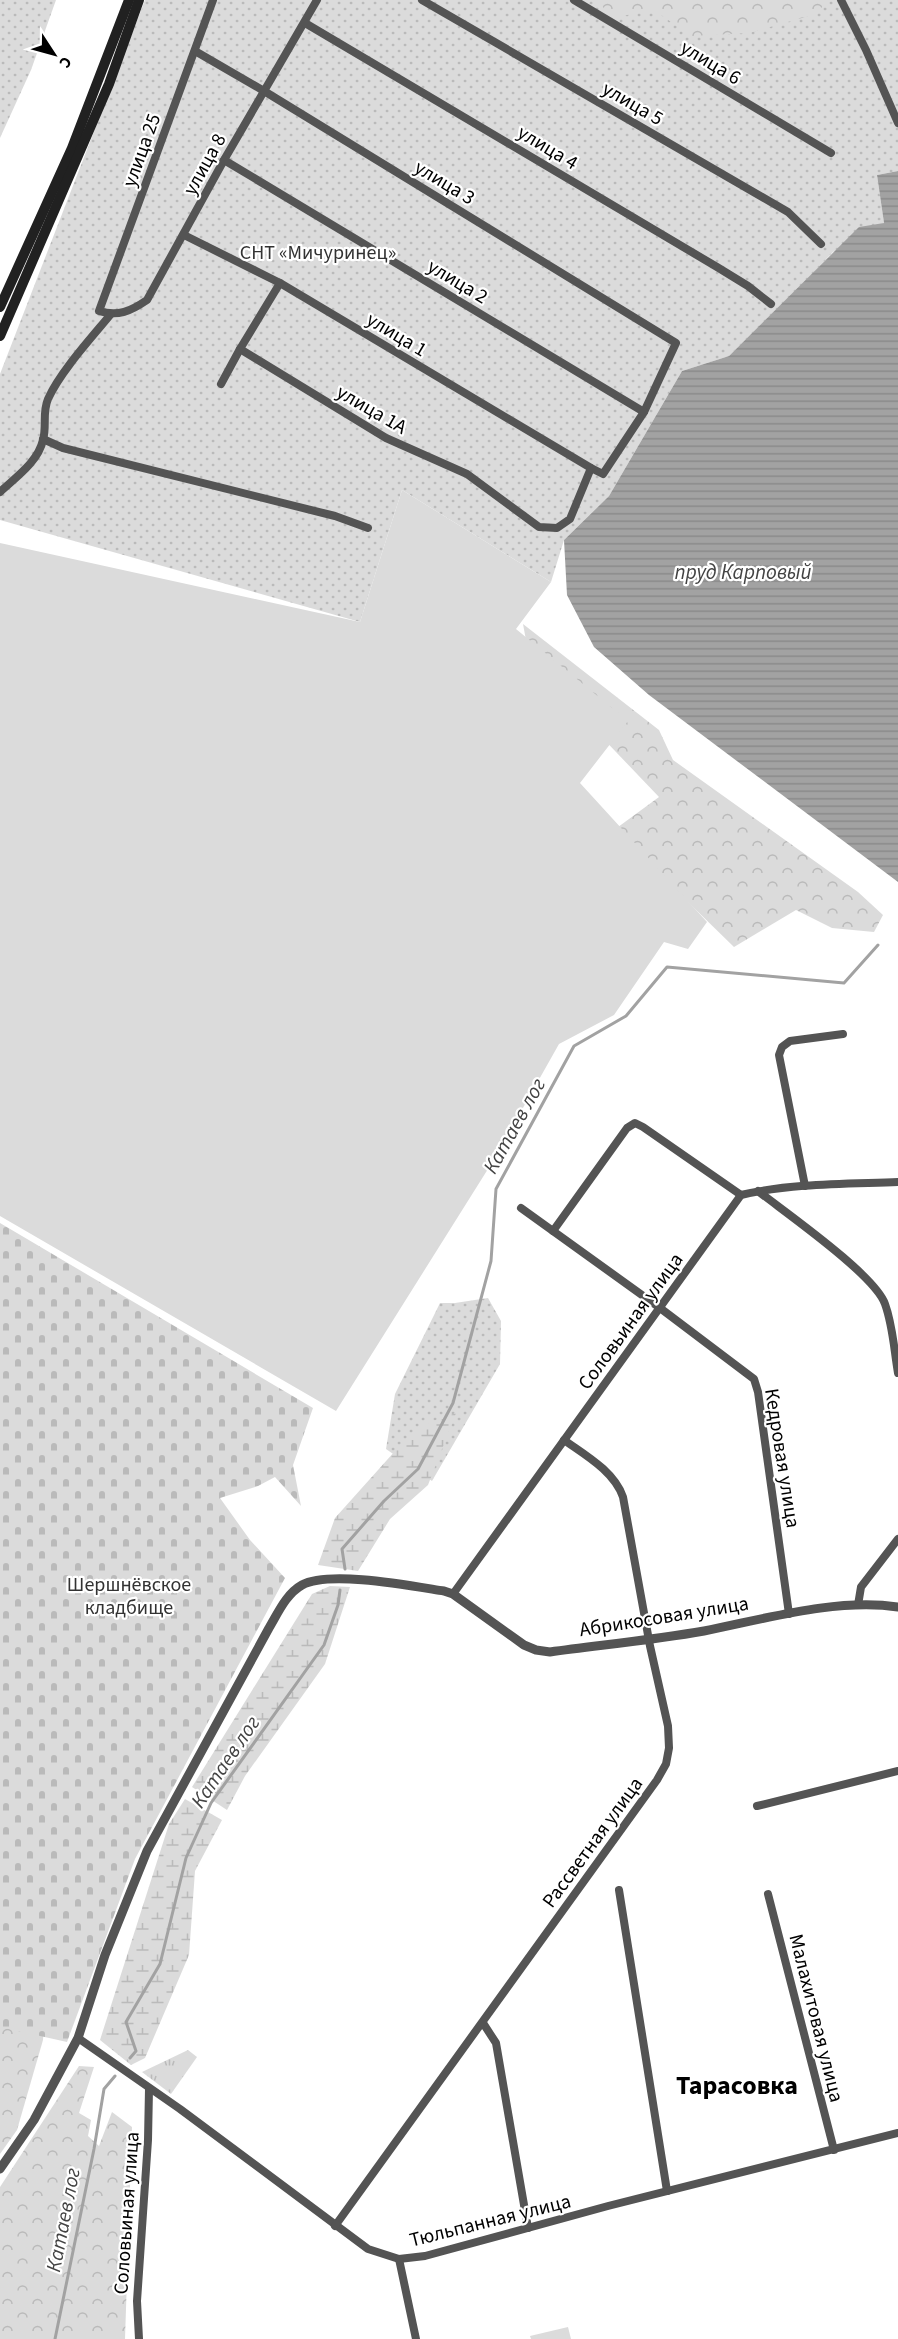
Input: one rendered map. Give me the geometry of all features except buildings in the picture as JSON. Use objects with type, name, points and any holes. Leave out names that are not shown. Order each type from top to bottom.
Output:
[{"type":"main road","points":[[0,307],[72,148],[129,0]]},
{"type":"main road","points":[[0,336],[105,94],[140,0]]},
{"type":"street","name":"улица 25","points":[[111,315],[99,311],[213,0]]},
{"type":"street","name":"улица 8","points":[[111,315],[131,311],[147,300],[224,160],[317,0]]},
{"type":"street","name":"улица 5","points":[[422,0],[788,212],[821,244]]},
{"type":"street","name":"улица 6","points":[[574,0],[831,153]]},
{"type":"street","points":[[841,0],[898,123]]},
{"type":"street","name":"улица 4","points":[[304,23],[707,261],[748,286],[771,304]]},
{"type":"street","name":"улица 3","points":[[195,51],[676,343],[644,412]]},
{"type":"street","name":"улица 2","points":[[224,160],[644,412]]},
{"type":"street","name":"улица 1","points":[[184,235],[280,283],[591,468]]},
{"type":"street","points":[[221,384],[280,283]]},
{"type":"street","points":[[0,492],[27,468],[44,439],[43,415],[48,398],[67,369],[111,315]]},
{"type":"street","name":"улица 1А","points":[[240,349],[386,438],[467,474],[539,527],[556,528],[570,519],[591,468]]},
{"type":"street","points":[[591,468],[603,474],[644,412]]},
{"type":"street","points":[[44,439],[63,448],[335,516],[368,528]]},
{"type":"street","points":[[805,1186],[780,1063],[781,1050],[790,1041],[843,1034]]},
{"type":"street","points":[[553,1231],[627,1128],[635,1123],[741,1195],[805,1186],[898,1182]]},
{"type":"street","points":[[759,1191],[864,1276],[880,1294],[888,1315],[898,1373]]},
{"type":"street","name":"Соловьиная улица","points":[[453,1594],[741,1195]]},
{"type":"street","name":"Кедровая улица","points":[[521,1208],[748,1373],[757,1386],[789,1614]]},
{"type":"street","name":"Рассветная улица","points":[[335,2226],[657,1780],[666,1764],[669,1748],[668,1726],[621,1490],[590,1459],[564,1440]]},
{"type":"street","points":[[858,1605],[861,1587],[898,1539]]},
{"type":"street","points":[[0,2169],[34,2120],[78,2038],[112,1935],[147,1851],[285,1601],[303,1584],[314,1580],[405,1585],[453,1594]]},
{"type":"street","name":"Абрикосовая улица","points":[[453,1594],[524,1646],[550,1652],[649,1639],[789,1614],[858,1605],[898,1606]]},
{"type":"street","points":[[758,1806],[898,1772]]},
{"type":"street","points":[[619,1890],[667,2191]]},
{"type":"street","name":"Малахитовая улица","points":[[768,1894],[834,2150]]},
{"type":"street","points":[[483,2022],[496,2043],[528,2228]]},
{"type":"street","name":"Тюльпанная улица","points":[[78,2038],[368,2249],[399,2259],[425,2256],[667,2191],[898,2133]]},
{"type":"street","name":"Соловьиная улица","points":[[139,2339],[137,2301],[148,2140],[149,2089]]},
{"type":"street","points":[[399,2259],[416,2339]]},
{"type":"green space","points":[[0,0],[56,0],[31,70],[0,138]]},
{"type":"green space","name":"СНТ «Мичуринец»","points":[[145,0],[898,0],[898,171],[877,175],[884,223],[833,252],[729,356],[682,371],[609,496],[564,540],[551,582],[402,490],[360,622],[0,520],[0,374]]},
{"type":"green space","points":[[598,0],[828,0],[816,14],[749,33],[691,36],[654,10],[611,18]]},
{"type":"green space","points":[[402,490],[551,582],[516,629],[628,721],[580,783],[707,922],[688,949],[664,942],[614,1015],[559,1044],[493,1161],[336,1411],[0,1216],[0,543],[360,622]]},
{"type":"green space","points":[[523,624],[659,730],[673,760],[858,892],[883,915],[874,932],[832,928],[796,910],[734,947],[614,830],[659,797],[530,662]]},
{"type":"green space","name":"Шершнёвское кладбище","points":[[0,1223],[313,1408],[293,1465],[301,1506],[275,1477],[258,1486],[220,1498],[250,1540],[285,1578],[135,1859],[67,2042],[0,2027]]},
{"type":"green space","points":[[488,1298],[501,1321],[500,1364],[432,1481],[386,1449],[395,1394],[440,1303]]},
{"type":"green space","points":[[456,1413],[428,1485],[390,1519],[358,1571],[318,1565],[335,1518],[404,1441],[430,1422]]},
{"type":"green space","points":[[330,1586],[350,1587],[325,1664],[245,1776],[227,1810],[192,1787],[312,1594]]},
{"type":"green space","points":[[185,1799],[222,1820],[195,1871],[189,1955],[145,2058],[131,2065],[100,2040],[169,1824]]},
{"type":"green space","points":[[0,1978],[47,1985],[43,2040],[17,2130],[0,2154]]},
{"type":"green space","points":[[188,2050],[197,2057],[171,2094],[142,2072]]},
{"type":"green space","points":[[79,2066],[94,2067],[79,2113],[91,2120],[88,2136],[99,2146],[112,2112],[132,2127],[125,2339],[0,2339],[0,2187]]},
{"type":"green space","points":[[568,2327],[571,2339],[531,2339],[530,2336]]},
{"type":"water","name":"пруд Карповый","points":[[898,171],[898,882],[649,695],[594,647],[567,595],[564,540],[609,496],[682,371],[729,356],[859,227],[884,223],[877,175]]},
{"type":"waterway","name":"Катаев лог","points":[[345,1569],[342,1549],[384,1501],[418,1469],[453,1403],[491,1261],[496,1189],[574,1046],[626,1016],[667,967],[844,983],[878,945]]},
{"type":"waterway","name":"Катаев лог","points":[[130,2058],[136,2051],[126,2022],[160,1964],[186,1858],[211,1803],[324,1645],[338,1605],[340,1590]]},
{"type":"waterway","name":"Катаев лог","points":[[55,2339],[104,2089],[115,2076]]},
{"type":"district","name":"Тарасовка","points":[[737,2085]]}]
